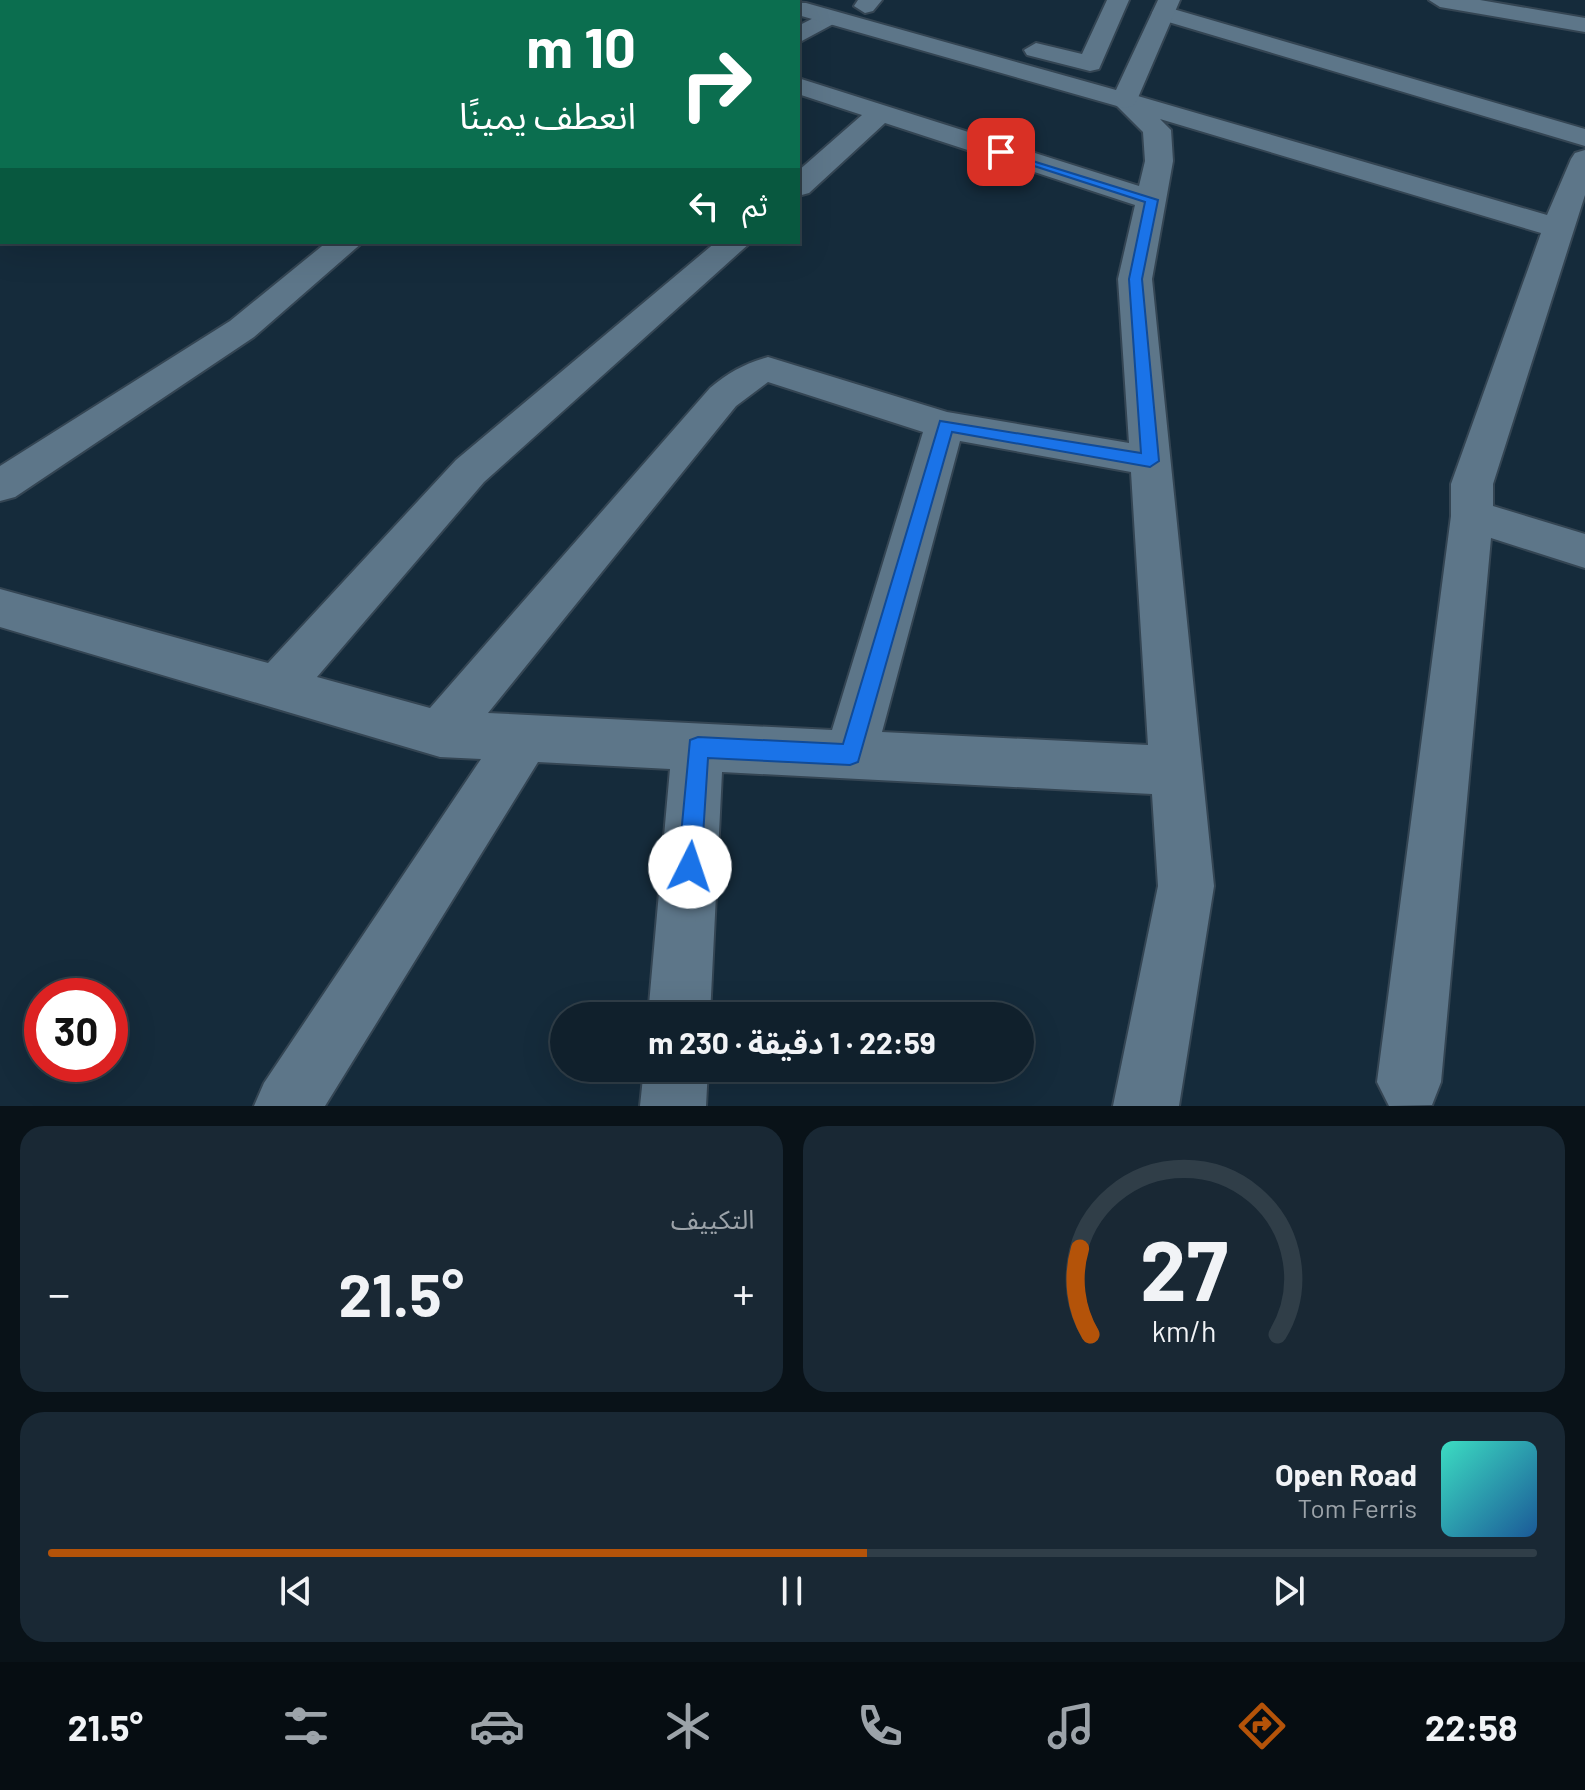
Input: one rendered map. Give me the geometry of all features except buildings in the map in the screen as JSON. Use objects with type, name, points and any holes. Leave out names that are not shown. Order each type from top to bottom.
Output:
[{"type":"street","points":[[800,8],[852,6],[1090,64],[1118,0]]},
{"type":"street","points":[[1440,0],[1585,25]]},
{"type":"street","points":[[800,35],[852,6],[1124,100],[1575,191],[1472,484],[1472,516],[1409,1082]]},
{"type":"street","points":[[1124,100],[1166,7],[1585,138]]},
{"type":"street","points":[[800,87],[1151,200]]},
{"type":"street","points":[[1124,100],[1157,130],[1159,161],[1135,279],[1186,886],[1146,1106]]},
{"type":"street","points":[[800,183],[810,162],[880,113]]},
{"type":"street","points":[[0,486],[242,329],[345,244]]},
{"type":"street","points":[[277,688],[470,471],[733,244]]},
{"type":"street","points":[[440,734],[723,397],[747,376],[768,369],[945,425],[1150,461]]},
{"type":"street","points":[[850,755],[945,425]]},
{"type":"street","points":[[1472,516],[1585,551]]},
{"type":"street","points":[[0,608],[440,734],[1177,771]]},
{"type":"street","points":[[287,1106],[524,739]]},
{"type":"street","points":[[680,1002],[698,747]]},
{"type":"street","points":[[673,1106],[675,1082]]},
{"type":"route","points":[[690,867],[698,747],[850,755],[945,425],[1150,461],[1135,279],[1151,200],[1001,152]]}]
